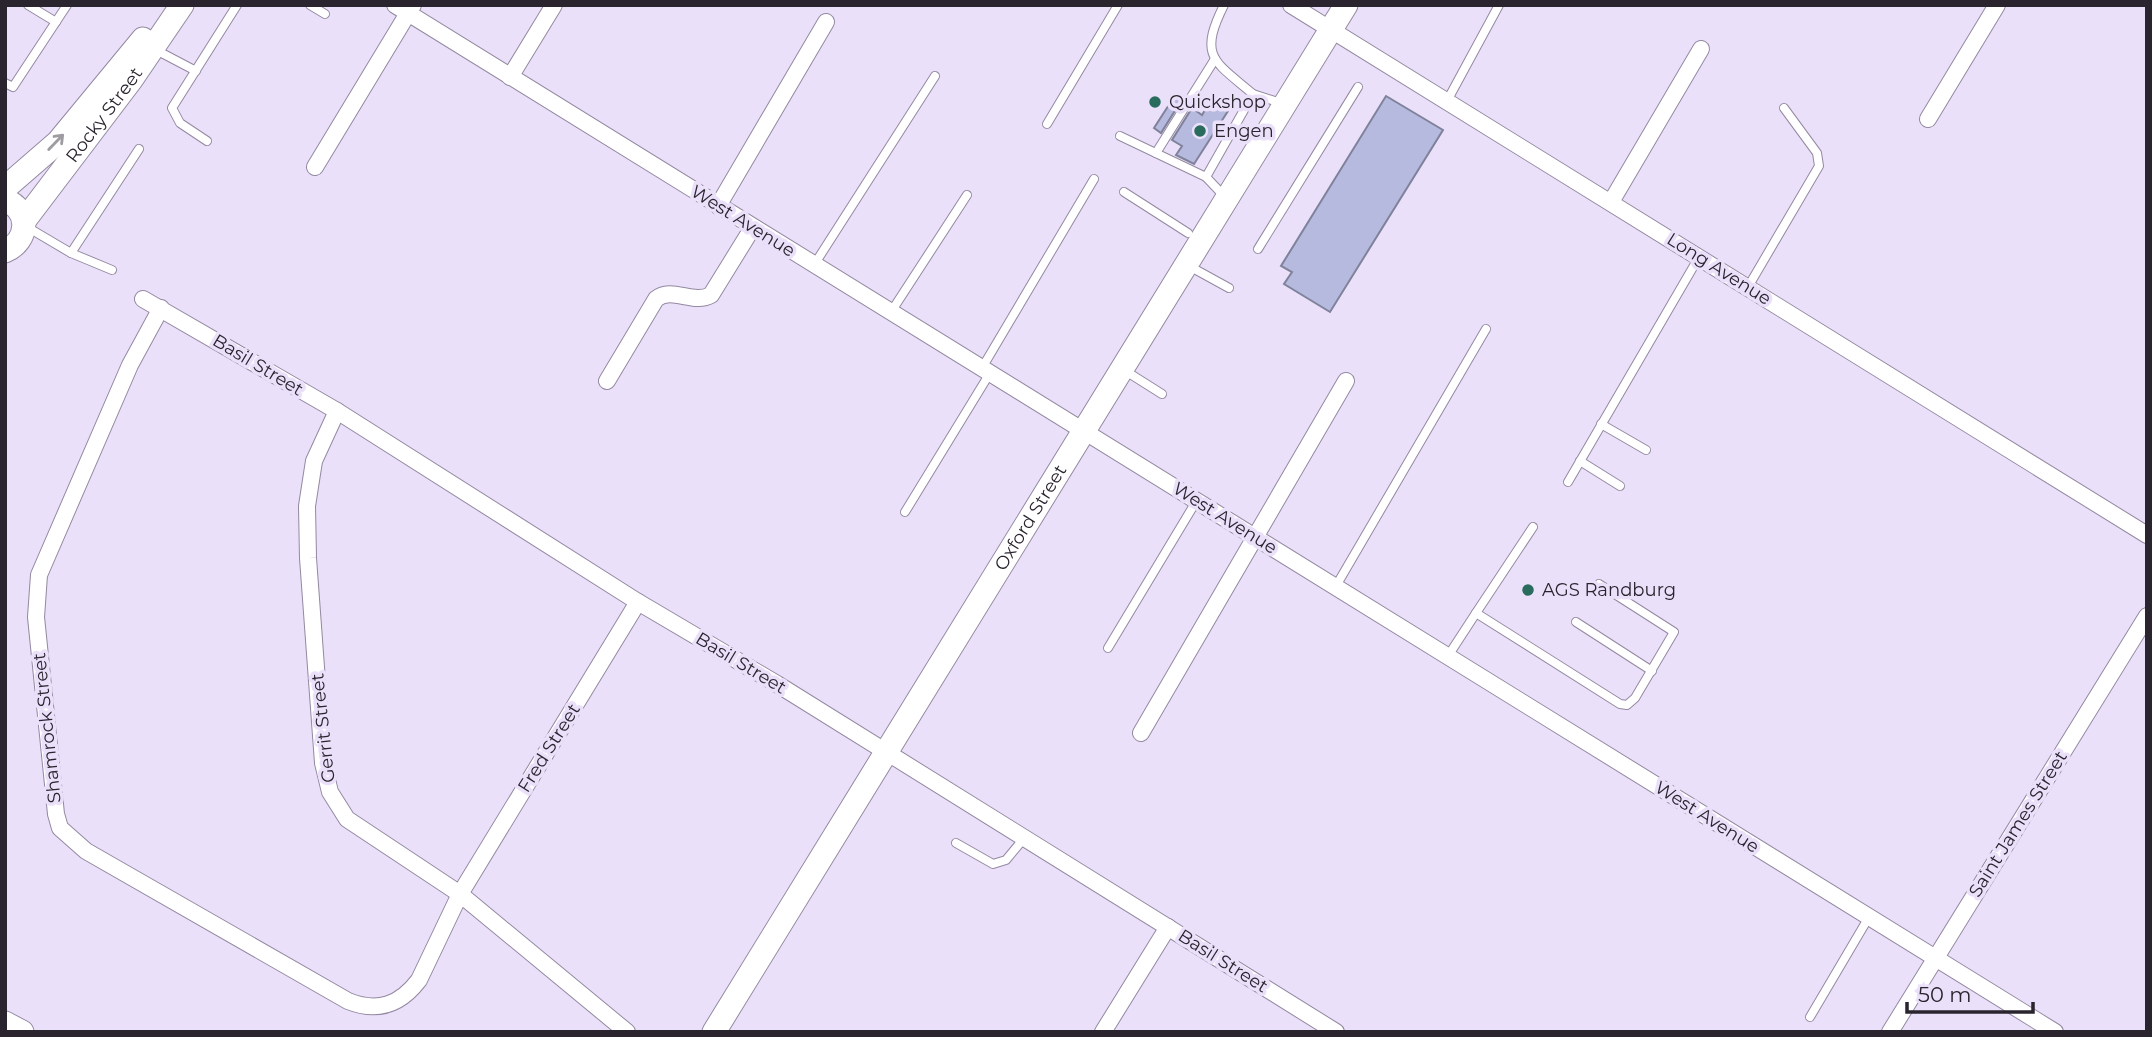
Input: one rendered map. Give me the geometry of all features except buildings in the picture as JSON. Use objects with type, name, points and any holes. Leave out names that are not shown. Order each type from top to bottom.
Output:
[{"type":"street","name":"Rocky Street","points":[[5,188],[58,142],[169,5]]},
{"type":"street","name":"Rocky Street","points":[[5,251],[21,238],[24,223],[182,5]]},
{"type":"street","points":[[510,77],[554,5]]},
{"type":"street","name":"Long Avenue","points":[[1291,5],[2147,534]]},
{"type":"street","name":"Oxford Street","points":[[714,1032],[1346,5]]},
{"type":"street","points":[[1928,119],[1997,5]]},
{"type":"street","points":[[315,167],[405,8]]},
{"type":"street","name":"West Avenue","points":[[405,8],[510,77],[2055,1032]]},
{"type":"street","points":[[718,206],[826,22]]},
{"type":"street","points":[[1611,202],[1701,49]]},
{"type":"street","points":[[5,200],[16,206],[24,223]]},
{"type":"street","points":[[607,381],[656,299],[668,294],[699,299],[711,295],[753,227]]},
{"type":"street","name":"Basil Street","points":[[143,299],[337,411],[638,602],[1025,837],[1336,1032]]},
{"type":"street","name":"Shamrock Street","points":[[161,308],[130,365],[39,575],[36,617],[53,799],[60,828],[86,851],[361,1006],[387,1006],[411,991],[460,894]]},
{"type":"street","points":[[1141,733],[1346,380]]},
{"type":"street","name":"Gerrit Street","points":[[337,411],[314,461],[307,506],[308,558],[323,763],[330,792],[347,819],[460,894],[627,1032]]},
{"type":"street","name":"Fred Street","points":[[460,894],[638,602]]},
{"type":"street","name":"Saint James Street","points":[[1890,1032],[2147,617]]},
{"type":"street","points":[[1103,1032],[1168,927]]},
{"type":"street","points":[[5,1023],[22,1032]]},
{"type":"lane","points":[[28,5],[56,22]]},
{"type":"lane","points":[[5,83],[13,87],[67,5]]},
{"type":"lane","points":[[207,141],[180,123],[172,108],[237,5]]},
{"type":"lane","points":[[310,5],[325,14]]},
{"type":"lane","points":[[1047,124],[1118,5]]},
{"type":"lane","points":[[1224,5],[1210,38],[1215,59],[1253,94],[1284,104]]},
{"type":"lane","points":[[1447,101],[1500,5]]},
{"type":"lane","points":[[153,48],[196,71]]},
{"type":"lane","points":[[1156,153],[1215,59]]},
{"type":"lane","points":[[814,265],[935,76]]},
{"type":"lane","points":[[1258,249],[1358,87]]},
{"type":"lane","points":[[1206,177],[1253,94]]},
{"type":"lane","points":[[1748,287],[1819,166],[1817,153],[1784,108]]},
{"type":"lane","points":[[1120,136],[1206,177],[1227,199]]},
{"type":"lane","points":[[71,253],[139,149]]},
{"type":"lane","points":[[905,512],[1094,179]]},
{"type":"lane","points":[[1124,192],[1188,233]]},
{"type":"lane","points":[[891,312],[967,195]]},
{"type":"lane","points":[[24,223],[71,253],[112,270]]},
{"type":"lane","points":[[1568,482],[1699,257]]},
{"type":"lane","points":[[1186,265],[1230,288]]},
{"type":"lane","points":[[1336,586],[1486,328]]},
{"type":"lane","points":[[1121,369],[1163,394]]},
{"type":"lane","points":[[1601,424],[1646,450]]},
{"type":"lane","points":[[1580,461],[1620,486]]},
{"type":"lane","points":[[1108,648],[1197,500]]},
{"type":"lane","points":[[1448,656],[1533,527]]},
{"type":"lane","points":[[1476,613],[1620,704],[1630,703],[1674,634],[1673,629],[1599,584]]},
{"type":"lane","points":[[1576,622],[1652,671]]},
{"type":"lane","points":[[956,843],[993,864],[1006,860],[1025,837]]},
{"type":"lane","points":[[1810,1017],[1868,916]]},
{"type":"place","name":"Quickshop","points":[[1155,102]]},
{"type":"place","name":"Engen","points":[[1200,131]]},
{"type":"place","name":"AGS Randburg","points":[[1528,590]]}]
